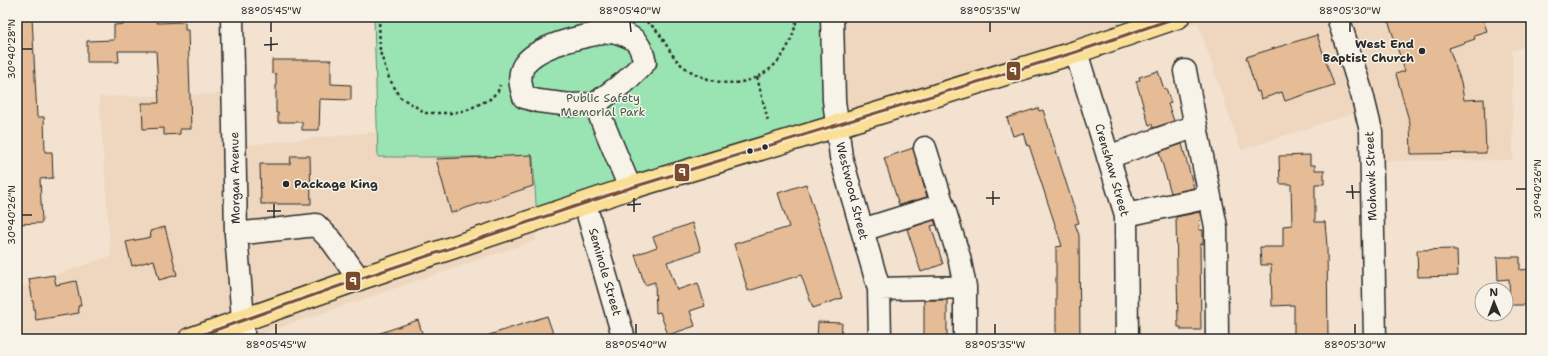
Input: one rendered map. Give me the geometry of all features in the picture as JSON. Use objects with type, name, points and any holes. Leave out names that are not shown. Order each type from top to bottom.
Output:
[{"type":"main road","points":[[190,339],[243,329],[359,278],[630,188],[1076,52],[1178,17]]},
{"type":"street","name":"Morgan Avenue","points":[[232,17],[236,234],[243,329]]},
{"type":"street","name":"Westwood Street","points":[[832,17],[834,100],[837,126],[842,159],[879,290],[880,339]]},
{"type":"street","name":"Mohawk Street","points":[[1338,17],[1362,94],[1371,131],[1375,339]]},
{"type":"street","points":[[612,31],[632,37],[642,50],[645,62],[626,81],[595,104],[571,105],[538,101],[524,96],[520,83],[523,67],[534,54],[572,38],[612,31]]},
{"type":"street","name":"Crenshaw Street","points":[[1076,52],[1126,215],[1128,339]]},
{"type":"street","points":[[1185,72],[1216,227],[1217,339]]},
{"type":"street","points":[[595,104],[630,188]]},
{"type":"street","points":[[1108,157],[1196,126]]},
{"type":"street","points":[[924,148],[959,257],[964,287],[965,339]]},
{"type":"street","points":[[1126,215],[1210,197]]},
{"type":"street","name":"Seminole Street","points":[[585,204],[624,339]]},
{"type":"street","points":[[862,230],[942,204]]},
{"type":"street","points":[[236,234],[316,225],[332,241],[359,278]]},
{"type":"street","points":[[879,290],[964,287]]},
{"type":"path","points":[[379,17],[380,52],[389,78],[400,97],[426,113],[451,113],[467,110],[490,99],[498,91],[502,78]]},
{"type":"path","points":[[637,17],[647,22],[662,36],[672,57],[686,69],[713,82],[735,83],[757,77],[775,65],[789,45],[796,17]]},
{"type":"path","points":[[757,77],[768,121]]},
{"type":"shaded area","points":[[840,17],[1531,17],[1531,44],[1512,51],[1513,160],[1378,161],[1375,106],[1241,150],[1198,23],[846,136]]},
{"type":"shaded area","points":[[221,94],[223,147],[377,132],[378,157],[533,157],[536,240],[246,339],[17,339],[17,288],[111,256],[99,97]]},
{"type":"green space","name":"Public Safety Memorial Park","points":[[374,17],[832,17],[837,126],[537,219],[533,157],[378,157]]},
{"type":"building","points":[[17,17],[32,17],[37,117],[44,117],[45,152],[52,152],[53,178],[40,179],[42,223],[17,224]]},
{"type":"building","points":[[125,17],[157,17],[157,23],[185,22],[185,30],[188,30],[191,129],[180,129],[180,134],[164,135],[164,128],[143,129],[142,103],[159,103],[156,51],[118,51],[119,62],[87,62],[87,41],[114,40],[114,25],[125,24]]},
{"type":"building","points":[[1387,17],[1482,17],[1487,31],[1474,35],[1475,39],[1449,48],[1461,82],[1464,100],[1484,99],[1486,153],[1411,154],[1410,124],[1396,74],[1405,71]]},
{"type":"building","points":[[1317,35],[1334,85],[1285,101],[1282,92],[1261,99],[1259,91],[1257,92],[1246,57]]},
{"type":"building","points":[[272,60],[331,60],[331,84],[351,85],[351,100],[320,99],[319,130],[302,130],[302,122],[278,122],[278,113],[276,113],[276,74],[272,73]]},
{"type":"building","points":[[1158,71],[1164,89],[1166,88],[1171,103],[1168,104],[1174,121],[1153,128],[1152,124],[1149,125],[1136,81],[1140,80],[1139,77]]},
{"type":"building","points":[[1038,108],[1039,111],[1043,110],[1079,223],[1075,224],[1079,235],[1080,339],[1056,339],[1056,247],[1062,246],[1029,145],[1027,146],[1023,133],[1013,136],[1007,118]]},
{"type":"building","points":[[1182,144],[1194,188],[1171,193],[1159,152]]},
{"type":"building","points":[[913,148],[927,197],[899,205],[884,158]]},
{"type":"building","points":[[532,155],[533,186],[451,213],[436,159]]},
{"type":"building","points":[[1310,155],[1310,165],[1315,165],[1315,170],[1324,170],[1324,184],[1315,184],[1315,222],[1325,222],[1327,246],[1328,339],[1294,339],[1294,305],[1272,306],[1271,265],[1261,265],[1260,247],[1283,247],[1283,226],[1292,225],[1291,184],[1280,184],[1279,156]]},
{"type":"building","name":"Package King","points":[[291,156],[310,156],[311,204],[261,204],[260,164],[290,164]]},
{"type":"building","points":[[806,184],[842,298],[813,308],[801,275],[748,291],[734,244],[789,227],[778,193]]},
{"type":"building","points":[[1200,212],[1199,230],[1203,230],[1203,244],[1200,244],[1201,330],[1181,330],[1181,327],[1178,327],[1176,217]]},
{"type":"building","points":[[934,220],[936,225],[931,226],[943,264],[921,272],[907,229]]},
{"type":"building","points":[[692,223],[701,251],[667,262],[677,290],[698,283],[705,306],[690,311],[695,326],[668,335],[660,312],[656,313],[655,282],[645,285],[635,255],[657,247],[653,237]]},
{"type":"building","points":[[165,227],[177,275],[159,280],[154,260],[132,266],[126,242],[151,237],[150,231]]},
{"type":"building","points":[[1453,249],[1453,251],[1457,251],[1458,276],[1418,277],[1417,250]]},
{"type":"building","points":[[1497,257],[1520,257],[1520,270],[1531,269],[1531,305],[1514,305],[1514,282],[1509,282],[1509,279],[1498,280]]},
{"type":"building","points":[[54,275],[56,285],[76,281],[81,305],[78,306],[79,313],[36,320],[29,279]]},
{"type":"building","points":[[924,300],[947,300],[947,339],[924,339]]},
{"type":"building","points":[[547,316],[555,339],[487,339],[486,336]]},
{"type":"building","points":[[418,320],[424,339],[369,339],[369,337]]},
{"type":"building","points":[[818,322],[842,323],[841,339],[817,339]]},
{"type":"transit line","name":"9","points":[[190,339],[359,279],[630,188],[1076,52],[1178,17]]},
{"type":"place","name":"West End Baptist Church","points":[[1422,51]]},
{"type":"place","name":"Package King","points":[[286,184]]}]
